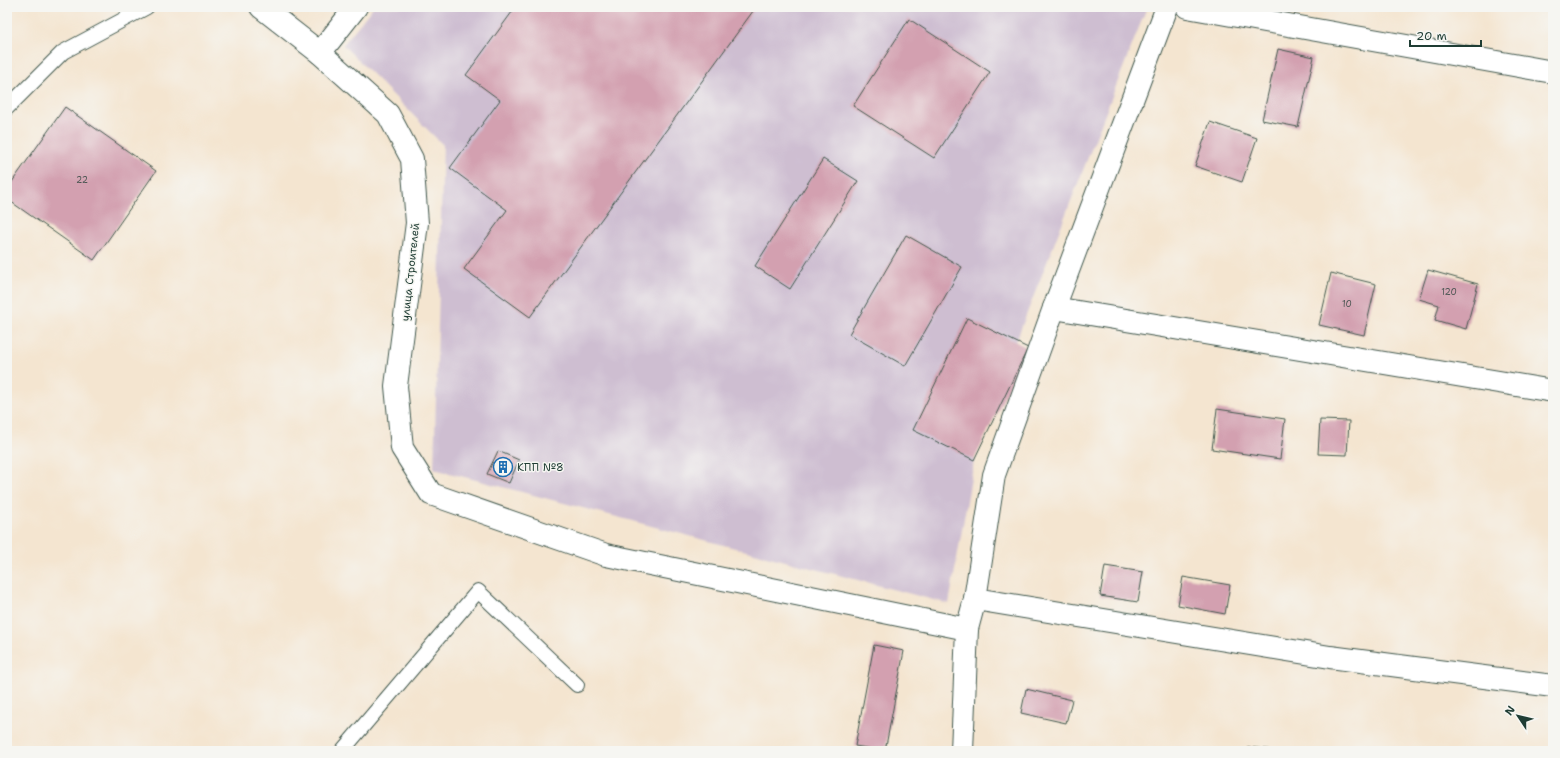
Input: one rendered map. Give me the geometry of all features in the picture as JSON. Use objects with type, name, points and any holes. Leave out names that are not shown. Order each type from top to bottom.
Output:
[{"type":"street","name":"улица Строителей","points":[[261,7],[320,53],[388,114],[412,159],[417,223],[396,386],[402,448],[431,494],[606,555],[967,629]]},
{"type":"street","points":[[320,53],[356,7]]},
{"type":"street","points":[[962,751],[967,629],[975,599],[994,475],[1054,308],[1167,7]]},
{"type":"street","points":[[1187,7],[1553,72]]},
{"type":"street","points":[[1054,308],[1553,391]]},
{"type":"street","points":[[975,599],[1330,657],[1553,686]]},
{"type":"lane","points":[[7,108],[63,52],[147,7]]},
{"type":"lane","points":[[342,751],[478,591],[577,685]]},
{"type":"shaded area","points":[[373,7],[1147,7],[978,438],[949,604],[434,469],[443,145],[343,45]]},
{"type":"building","points":[[513,7],[756,7],[530,317],[464,269],[507,210],[450,168],[500,100],[466,75],[515,8]]},
{"type":"building","points":[[909,19],[990,72],[934,158],[853,106]]},
{"type":"building","points":[[1278,49],[1314,57],[1298,127],[1262,120]]},
{"type":"building","points":[[65,107],[156,171],[94,260],[7,199],[7,189]]},
{"type":"building","points":[[1210,122],[1257,138],[1242,182],[1195,166]]},
{"type":"building","points":[[823,159],[858,181],[790,289],[755,266]]},
{"type":"building","points":[[906,235],[962,267],[905,366],[849,334]]},
{"type":"building","points":[[1428,270],[1478,284],[1466,329],[1435,320],[1439,305],[1419,299]]},
{"type":"building","points":[[1331,273],[1376,284],[1364,335],[1319,325]]},
{"type":"building","points":[[967,318],[1028,348],[974,460],[913,430]]},
{"type":"building","points":[[1217,409],[1285,419],[1280,459],[1212,449]]},
{"type":"building","points":[[1320,420],[1349,421],[1347,455],[1318,454]]},
{"type":"building","name":"КПП №8","points":[[498,451],[519,460],[509,483],[487,474]]},
{"type":"building","points":[[1105,566],[1143,572],[1138,602],[1100,596]]},
{"type":"building","points":[[1183,577],[1230,585],[1225,614],[1178,605]]},
{"type":"building","points":[[874,645],[904,651],[885,751],[855,746]]},
{"type":"building","points":[[1026,689],[1072,700],[1066,723],[1021,713]]},
{"type":"building","points":[[1248,747],[1274,750],[1274,751],[1247,751]]},
{"type":"place","name":"КПП №8","points":[[503,467]]}]
